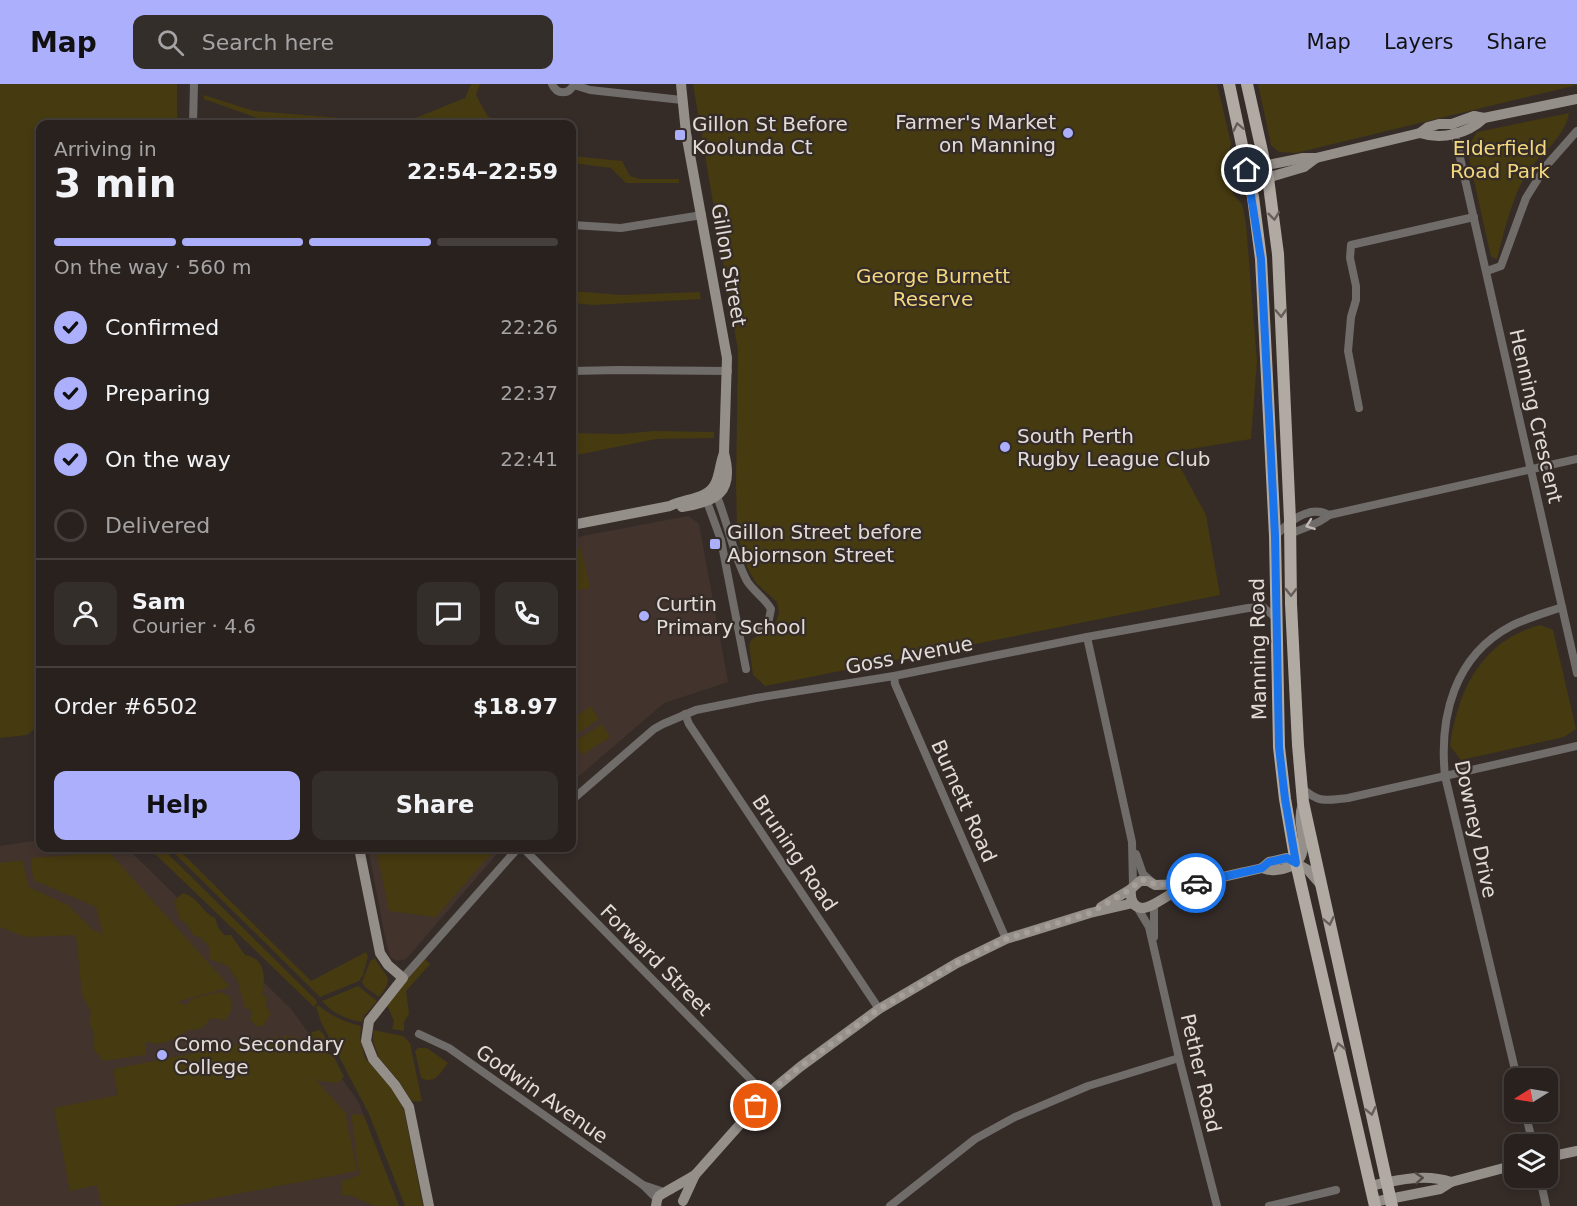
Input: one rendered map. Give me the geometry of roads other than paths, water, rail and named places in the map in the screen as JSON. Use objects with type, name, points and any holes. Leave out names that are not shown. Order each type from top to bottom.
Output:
[{"type":"main road","name":"Manning Road","points":[[1229,84],[1250,183],[1261,259],[1275,536],[1279,747],[1285,799],[1296,863],[1375,1204]]},
{"type":"main road","name":"Manning Road","points":[[1246,84],[1268,178],[1278,254],[1290,520],[1291,604],[1303,802],[1391,1202]]},
{"type":"street","points":[[193,120],[194,84]]},
{"type":"street","points":[[552,84],[555,90],[563,93],[569,91],[574,84],[590,90],[682,100]]},
{"type":"street","name":"Gillon Street","points":[[681,84],[686,133],[725,343],[728,371],[724,453],[711,496]]},
{"type":"street","points":[[1247,170],[1303,158],[1316,158],[1420,134],[1428,127],[1453,129],[1474,116],[1484,118],[1577,99]]},
{"type":"street","name":"Henning Crescent","points":[[1453,129],[1577,673]]},
{"type":"street","points":[[1487,271],[1501,266],[1526,198],[1546,166],[1577,131]]},
{"type":"street","points":[[1250,183],[1304,167],[1316,158]]},
{"type":"street","points":[[576,225],[621,228],[702,215]]},
{"type":"street","points":[[1359,408],[1348,351],[1351,317],[1356,300],[1356,286],[1350,258],[1351,245],[1474,217]]},
{"type":"street","points":[[576,371],[728,371]]},
{"type":"street","points":[[1290,534],[1323,521],[1329,515],[1577,459]]},
{"type":"street","points":[[576,524],[670,506],[679,508],[711,496]]},
{"type":"street","points":[[711,496],[746,669]]},
{"type":"street","points":[[711,496],[748,583],[765,598],[771,609],[768,624],[754,630],[738,627]]},
{"type":"street","points":[[1275,536],[1290,520],[1301,515],[1322,511],[1329,515]]},
{"type":"street","name":"Goss Avenue","points":[[576,797],[654,729],[696,710],[894,676],[1087,637],[1248,608],[1263,607],[1276,618]]},
{"type":"street","name":"Downey Drive","points":[[1515,1068],[1445,776],[1443,744],[1447,707],[1457,683],[1474,656],[1509,627],[1562,607]]},
{"type":"street","points":[[1087,637],[1132,842],[1143,874],[1154,884],[1158,893],[1155,903]]},
{"type":"street","name":"Burnett Road","points":[[894,676],[895,684],[1006,939]]},
{"type":"street","name":"Bruning Road","points":[[685,714],[689,724],[879,1009]]},
{"type":"street","points":[[1302,788],[1318,800],[1348,798],[1577,746]]},
{"type":"street","points":[[662,1197],[695,1175],[766,1095],[800,1067],[879,1009],[957,963],[1006,939],[1090,913],[1135,905],[1144,908],[1195,884],[1262,868],[1272,871],[1290,868],[1296,863],[1303,850],[1299,815],[1303,802]]},
{"type":"street","points":[[1132,842],[1130,894],[1135,905]]},
{"type":"street","points":[[360,852],[380,953],[388,965],[403,978]]},
{"type":"street","points":[[429,1206],[409,1107],[396,1085],[373,1059],[366,1041],[369,1021],[403,978],[514,852]]},
{"type":"street","name":"Forward Street","points":[[527,852],[766,1095]]},
{"type":"street","points":[[1296,863],[1308,870],[1321,885]]},
{"type":"street","points":[[1090,913],[1140,880],[1154,884],[1195,884]]},
{"type":"street","name":"Pether Road","points":[[1154,947],[1155,903]]},
{"type":"street","name":"Pether Road","points":[[1135,905],[1149,927],[1179,1058],[1217,1206]]},
{"type":"street","name":"Godwin Avenue","points":[[419,1034],[448,1048],[662,1197]]},
{"type":"street","points":[[890,1206],[975,1139],[1015,1117],[1088,1086],[1179,1058]]},
{"type":"street","points":[[1558,1155],[1577,1151]]},
{"type":"street","points":[[1375,1204],[1440,1189],[1451,1182],[1504,1168]]},
{"type":"street","points":[[683,1204],[695,1175]]},
{"type":"street","points":[[1371,1186],[1403,1179],[1437,1177],[1451,1182]]},
{"type":"street","points":[[1542,1188],[1546,1206]]},
{"type":"street","points":[[1269,1206],[1336,1190]]},
{"type":"street","points":[[662,1197],[678,1194],[683,1204]]},
{"type":"place","name":"Farmer's Market on Manning","points":[[1068,133]]},
{"type":"place","name":"Gillon St Before Koolunda Ct","points":[[680,135]]},
{"type":"place","name":"South Perth Rugby League Club","points":[[1005,447]]},
{"type":"place","name":"Gillon Street before Abjornson Street","points":[[715,544]]},
{"type":"place","name":"Curtin Primary School","points":[[644,616]]},
{"type":"place","name":"Como Secondary College","points":[[162,1055]]},
{"type":"park label","name":"Elderfield Road Park","points":[[1500,160]]},
{"type":"park label","name":"George Burnett Reserve","points":[[933,288]]}]
